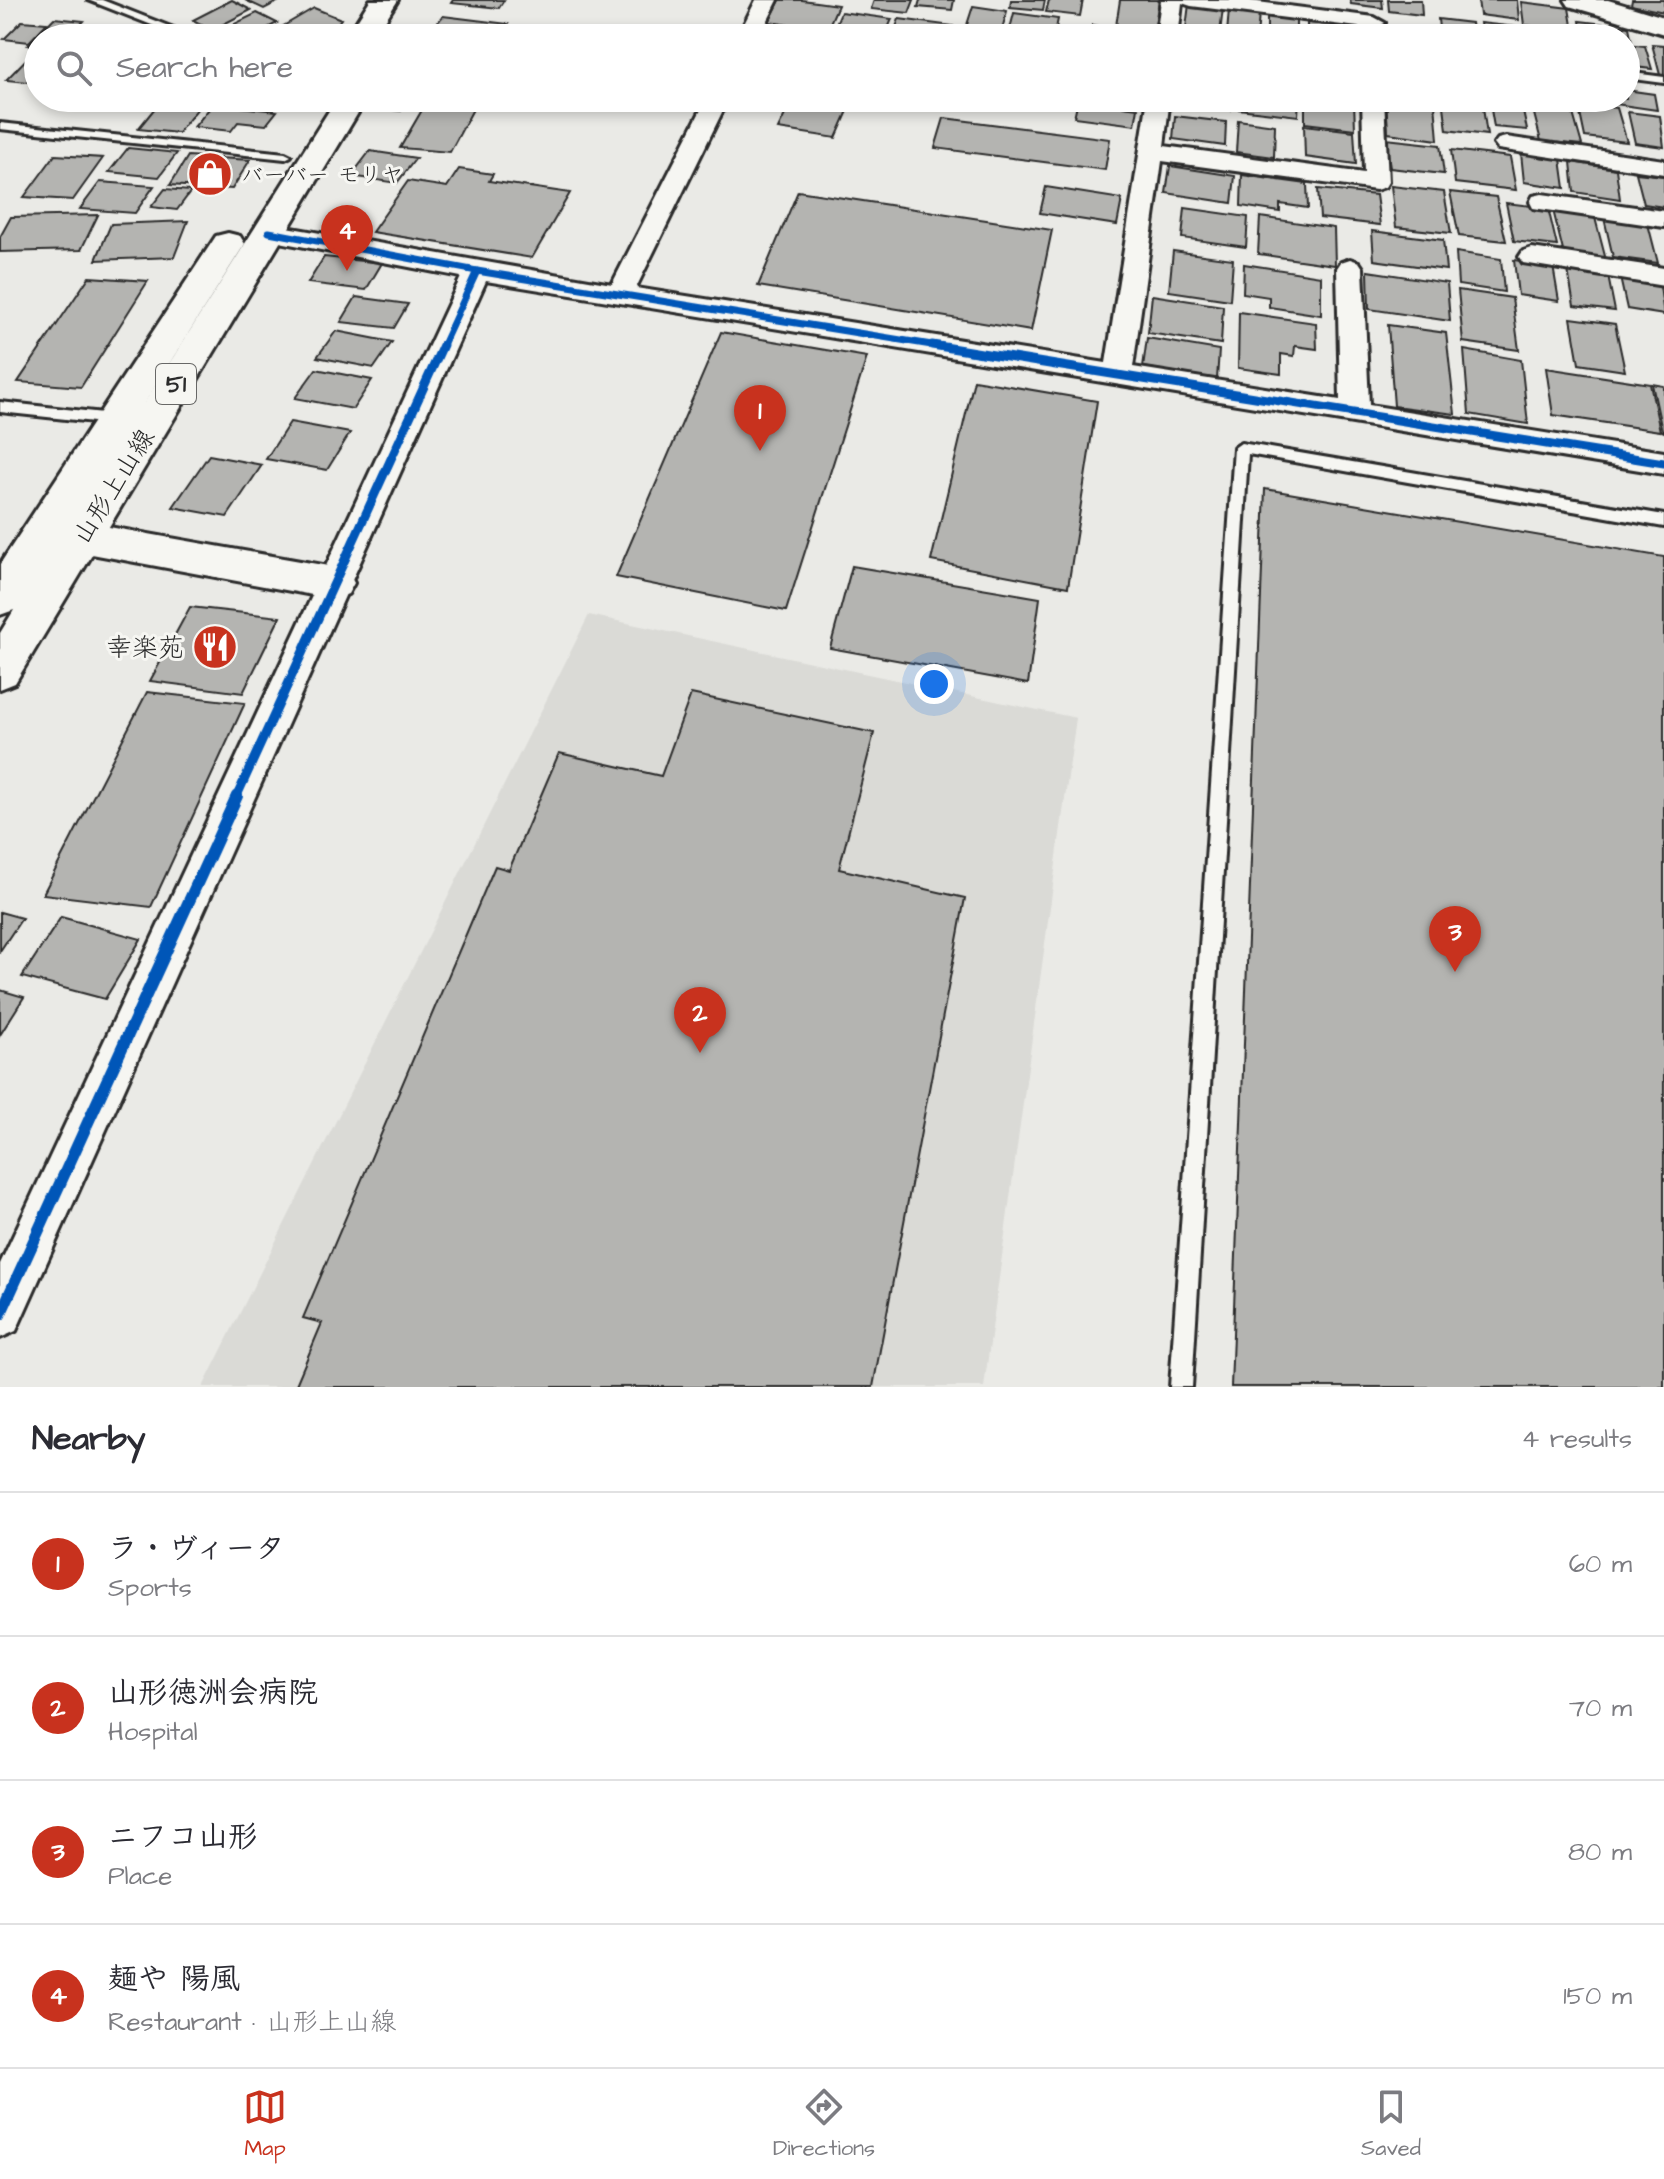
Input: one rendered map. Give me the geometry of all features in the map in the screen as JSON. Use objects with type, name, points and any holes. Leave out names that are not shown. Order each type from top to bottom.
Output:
[{"type":"main road","points":[[369,24],[384,0]]},
{"type":"main road","points":[[397,24],[412,0]]},
{"type":"main road","points":[[1579,0],[1621,6],[1664,26]]},
{"type":"main road","name":"山形上山線","points":[[0,598],[313,112]]},
{"type":"main road","name":"山形上山線","points":[[0,670],[343,112]]},
{"type":"street","points":[[755,24],[767,0]]},
{"type":"street","points":[[1169,24],[1172,0]]},
{"type":"street","points":[[1191,0],[1374,23]]},
{"type":"street","points":[[620,294],[711,112]]},
{"type":"street","points":[[1118,373],[1157,112]]},
{"type":"street","points":[[1151,152],[1376,182],[1374,112]]},
{"type":"street","points":[[1506,144],[1664,167]]},
{"type":"street","points":[[1542,202],[1664,219]]},
{"type":"street","points":[[269,232],[477,271],[1664,463]]},
{"type":"street","points":[[1532,257],[1664,277]]},
{"type":"street","points":[[1350,268],[1355,412]]},
{"type":"street","points":[[0,1315],[477,271]]},
{"type":"street","points":[[81,537],[334,583]]},
{"type":"lane","points":[[93,0],[157,24]]},
{"type":"lane","points":[[1640,77],[1664,80]]},
{"type":"lane","points":[[0,126],[285,156]]},
{"type":"lane","points":[[0,407],[113,419]]},
{"type":"lane","points":[[1181,1387],[1241,448],[1664,521]]},
{"type":"shaded area","points":[[589,615],[1076,718],[984,1387],[203,1387]]},
{"type":"building","points":[[232,0],[251,10],[224,24],[201,24],[193,20]]},
{"type":"building","points":[[245,0],[281,0],[264,9]]},
{"type":"building","points":[[453,0],[504,0],[499,8],[451,3]]},
{"type":"building","points":[[780,0],[838,5],[830,24],[769,22]]},
{"type":"building","points":[[874,0],[914,0],[909,13],[871,9]]},
{"type":"building","points":[[920,0],[954,0],[952,10],[918,7]]},
{"type":"building","points":[[1011,0],[1045,0],[1043,10],[1010,7]]},
{"type":"building","points":[[1049,0],[1083,0],[1080,16],[1046,12]]},
{"type":"building","points":[[1120,0],[1159,0],[1155,24],[1116,24]]},
{"type":"building","points":[[1350,0],[1382,0],[1383,8],[1351,4]]},
{"type":"building","points":[[1388,0],[1421,0],[1422,15],[1389,11]]},
{"type":"building","points":[[1478,0],[1517,0],[1519,20],[1480,15]]},
{"type":"building","points":[[1632,0],[1664,0],[1664,12],[1631,5]]},
{"type":"building","points":[[1521,2],[1569,8],[1572,24],[1524,24]]},
{"type":"building","points":[[1189,4],[1223,8],[1221,24],[1186,24]]},
{"type":"building","points":[[973,6],[1007,11],[1003,24],[967,24]]},
{"type":"building","points":[[314,8],[341,19],[337,24],[287,24]]},
{"type":"building","points":[[1229,9],[1259,13],[1258,24],[1228,24]]},
{"type":"building","points":[[841,12],[892,19],[890,24],[836,24]]},
{"type":"building","points":[[257,13],[277,23],[275,24],[234,24]]},
{"type":"building","points":[[1014,13],[1058,19],[1057,24],[1011,24]]},
{"type":"building","points":[[1267,14],[1296,17],[1296,24],[1267,24]]},
{"type":"building","points":[[443,16],[508,24],[437,24]]},
{"type":"building","points":[[54,18],[84,21],[81,24],[48,24]]},
{"type":"building","points":[[899,19],[938,24],[897,24]]},
{"type":"building","points":[[1438,19],[1471,24],[1439,24]]},
{"type":"building","points":[[22,21],[47,23],[24,24],[24,41],[4,39]]},
{"type":"building","points":[[1652,44],[1664,45],[1664,75],[1660,75]]},
{"type":"building","points":[[1640,45],[1645,46],[1652,69],[1640,68]]},
{"type":"building","points":[[24,61],[24,82],[6,80]]},
{"type":"building","points":[[1640,92],[1654,94],[1657,110],[1640,108]]},
{"type":"building","points":[[152,112],[195,112],[178,133],[138,129]]},
{"type":"building","points":[[206,112],[276,112],[266,125],[238,122],[231,131],[194,127]]},
{"type":"building","points":[[421,112],[471,112],[450,152],[400,148]]},
{"type":"building","points":[[786,112],[848,112],[836,138],[778,129]]},
{"type":"building","points":[[1075,112],[1137,112],[1135,125],[1074,117]]},
{"type":"building","points":[[1264,112],[1298,112],[1298,116]]},
{"type":"building","points":[[1305,112],[1354,112],[1355,129],[1305,123]]},
{"type":"building","points":[[1387,112],[1436,112],[1438,140],[1388,133]]},
{"type":"building","points":[[1445,112],[1484,112],[1487,135],[1447,130]]},
{"type":"building","points":[[1491,112],[1523,112],[1527,130],[1494,127]]},
{"type":"building","points":[[1534,112],[1573,112],[1582,145],[1541,141]]},
{"type":"building","points":[[1580,112],[1618,112],[1627,142],[1585,137]]},
{"type":"building","points":[[1628,112],[1660,116],[1664,147],[1635,143]]},
{"type":"building","points":[[1175,116],[1226,122],[1225,146],[1173,139]]},
{"type":"building","points":[[944,118],[1110,139],[1105,170],[935,148]]},
{"type":"building","points":[[1238,120],[1275,125],[1274,157],[1236,152]]},
{"type":"building","points":[[1304,125],[1354,131],[1356,164],[1305,157]]},
{"type":"building","points":[[1386,139],[1440,145],[1444,174],[1390,168]]},
{"type":"building","points":[[128,148],[177,153],[159,177],[109,172]]},
{"type":"building","points":[[1451,150],[1510,157],[1516,190],[1455,183]]},
{"type":"building","points":[[370,151],[416,158],[397,183],[351,176]]},
{"type":"building","points":[[1521,153],[1561,159],[1565,188],[1524,182]]},
{"type":"building","points":[[55,155],[103,158],[73,200],[24,197]]},
{"type":"building","points":[[188,156],[250,160],[232,189],[170,185]]},
{"type":"building","points":[[1571,162],[1616,169],[1620,199],[1574,192]]},
{"type":"building","points":[[1170,166],[1235,176],[1232,203],[1166,193]]},
{"type":"building","points":[[459,169],[493,174],[489,181],[570,193],[532,258],[372,232],[408,181],[447,187]]},
{"type":"building","points":[[1636,173],[1664,176],[1664,207],[1644,204]]},
{"type":"building","points":[[1242,175],[1307,184],[1308,208],[1280,204],[1280,212],[1241,206]]},
{"type":"building","points":[[100,182],[154,186],[135,213],[80,209]]},
{"type":"building","points":[[1391,186],[1444,192],[1451,233],[1396,227]]},
{"type":"building","points":[[1046,187],[1122,199],[1117,225],[1040,213]]},
{"type":"building","points":[[165,189],[191,191],[177,210],[151,207]]},
{"type":"building","points":[[1318,189],[1376,195],[1380,225],[1320,218]]},
{"type":"building","points":[[798,191],[1052,230],[1031,331],[758,286]]},
{"type":"building","points":[[1450,192],[1496,197],[1506,241],[1459,236]]},
{"type":"building","points":[[1506,203],[1548,208],[1557,246],[1514,241]]},
{"type":"building","points":[[1185,208],[1248,217],[1246,247],[1182,238]]},
{"type":"building","points":[[1553,210],[1594,214],[1606,260],[1564,255]]},
{"type":"building","points":[[98,215],[81,250],[0,252],[0,237],[11,217]]},
{"type":"building","points":[[1260,217],[1334,228],[1335,265],[1258,254]]},
{"type":"building","points":[[1604,218],[1648,224],[1658,263],[1613,257]]},
{"type":"building","points":[[188,221],[174,257],[96,260],[111,224]]},
{"type":"building","points":[[1372,231],[1443,240],[1446,270],[1374,260]]},
{"type":"building","points":[[1173,251],[1233,259],[1230,300],[1169,291]]},
{"type":"building","points":[[1456,252],[1501,259],[1504,292],[1458,285]]},
{"type":"building","points":[[324,257],[382,263],[366,290],[308,283]]},
{"type":"building","points":[[1514,260],[1553,266],[1559,301],[1518,295]]},
{"type":"building","points":[[1244,264],[1321,276],[1321,315],[1269,307],[1269,297],[1243,293]]},
{"type":"building","points":[[1568,270],[1608,276],[1615,311],[1574,306]]},
{"type":"building","points":[[1368,271],[1447,283],[1450,321],[1369,309]]},
{"type":"building","points":[[1619,273],[1659,279],[1664,315],[1627,309]]},
{"type":"building","points":[[89,277],[148,281],[81,387],[18,382]]},
{"type":"building","points":[[1458,290],[1512,298],[1519,350],[1463,342]]},
{"type":"building","points":[[1152,295],[1223,306],[1221,344],[1148,333]]},
{"type":"building","points":[[356,297],[408,304],[394,328],[341,322]]},
{"type":"building","points":[[1239,312],[1316,323],[1317,349],[1295,346],[1294,356],[1281,354],[1281,374],[1238,368]]},
{"type":"building","points":[[1571,318],[1615,324],[1625,371],[1579,364]]},
{"type":"building","points":[[1388,325],[1446,333],[1455,414],[1394,406]]},
{"type":"building","points":[[336,331],[392,342],[374,368],[317,357]]},
{"type":"building","points":[[721,332],[867,357],[786,611],[616,577]]},
{"type":"building","points":[[1147,338],[1219,350],[1217,379],[1143,367]]},
{"type":"building","points":[[1464,350],[1521,360],[1528,424],[1469,414]]},
{"type":"building","points":[[1546,368],[1650,384],[1660,431],[1553,415]]},
{"type":"building","points":[[316,369],[372,380],[353,409],[295,398]]},
{"type":"building","points":[[974,380],[1097,401],[1068,587],[931,561]]},
{"type":"building","points":[[1652,384],[1664,386],[1664,432],[1662,431]]},
{"type":"building","points":[[290,422],[350,433],[327,470],[266,459]]},
{"type":"building","points":[[209,455],[262,465],[227,517],[173,507]]},
{"type":"building","points":[[1265,489],[1664,557],[1664,1387],[1231,1387]]},
{"type":"building","points":[[852,566],[1040,598],[1028,684],[830,648]]},
{"type":"building","points":[[190,607],[280,617],[243,693],[150,681]]},
{"type":"building","points":[[147,692],[245,703],[151,907],[43,894]]},
{"type":"building","points":[[691,694],[874,733],[839,869],[965,898],[873,1387],[295,1387],[322,1323],[303,1318],[495,866],[509,870],[559,753],[661,776]]},
{"type":"building","points":[[0,912],[22,918],[0,951]]},
{"type":"building","points":[[61,917],[141,939],[105,999],[22,977]]},
{"type":"building","points":[[0,990],[24,997],[0,1035]]},
{"type":"cycle path","points":[[269,232],[477,271],[1664,463]]},
{"type":"cycle path","points":[[0,1315],[477,271]]},
{"type":"place","name":"バーバー モリヤ","points":[[210,174]]},
{"type":"place","name":"麺や 陽風","points":[[347,271]]},
{"type":"place","name":"ラ・ヴィータ","points":[[760,451]]},
{"type":"place","name":"幸楽苑","points":[[215,647]]},
{"type":"place","name":"ニフコ山形","points":[[1455,972]]},
{"type":"place","name":"山形徳洲会病院","points":[[700,1053]]}]
